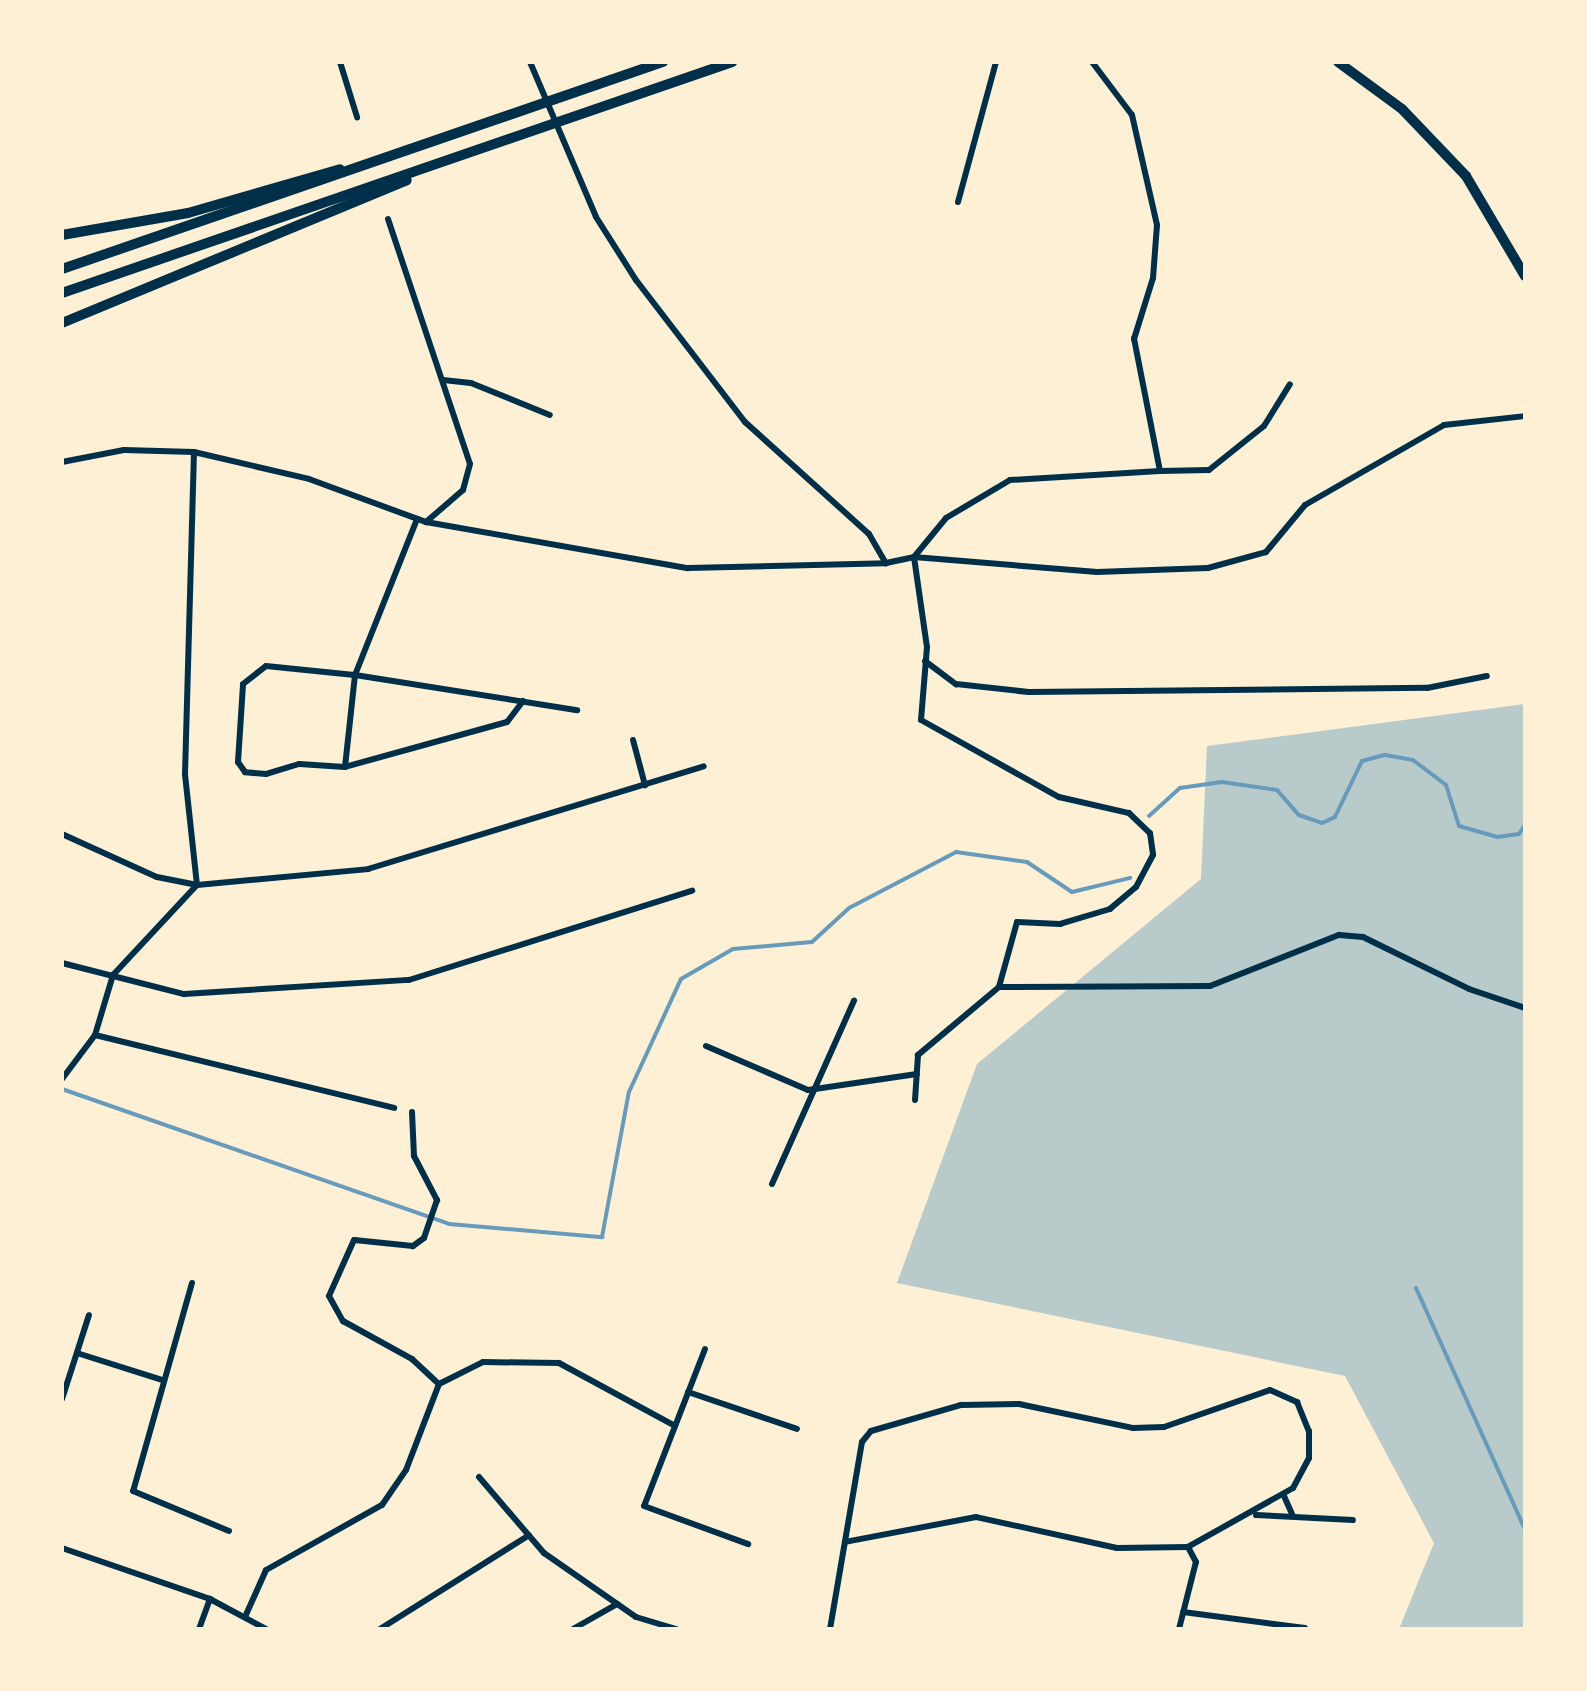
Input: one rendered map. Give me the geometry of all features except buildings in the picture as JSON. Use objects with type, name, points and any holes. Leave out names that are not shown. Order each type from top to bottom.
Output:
[{"type":"highway","points":[[62,269],[663,62]]},
{"type":"highway","points":[[62,293],[732,62]]},
{"type":"highway","points":[[1338,62],[1402,109],[1466,176],[1525,276]]},
{"type":"highway","points":[[62,323],[359,205],[436,164]]},
{"type":"highway","points":[[62,235],[188,213],[357,167]]},
{"type":"street","points":[[340,62],[357,117]]},
{"type":"street","points":[[530,62],[596,217],[636,280],[745,422],[869,534],[886,563]]},
{"type":"street","points":[[958,202],[996,62]]},
{"type":"street","points":[[1092,62],[1132,115],[1157,225],[1153,278],[1134,339],[1160,471]]},
{"type":"street","points":[[388,219],[443,380],[470,476],[426,522]]},
{"type":"street","points":[[443,380],[471,383],[550,415]]},
{"type":"street","points":[[915,1100],[918,1055],[999,987],[1017,922],[1060,924],[1110,909],[1136,887],[1153,855],[1150,833],[1129,813],[1059,797],[921,720],[925,661],[914,557],[946,518],[1010,480],[1209,470],[1264,426],[1290,384]]},
{"type":"street","points":[[62,462],[124,450],[194,452],[309,479],[426,522],[688,568],[886,563],[914,557],[1097,572],[1208,568],[1266,552],[1305,505],[1444,425],[1525,416]]},
{"type":"street","points":[[64,1077],[95,1035],[113,975],[197,885],[185,774],[194,452]]},
{"type":"street","points":[[345,767],[355,675],[417,519]]},
{"type":"street","points":[[925,661],[956,684],[1029,692],[1427,688],[1487,676]]},
{"type":"street","points":[[523,701],[507,722],[345,767],[245,772],[238,720],[253,670],[355,675],[523,701],[577,710]]},
{"type":"street","points":[[633,740],[645,785]]},
{"type":"street","points":[[62,834],[157,877],[197,885],[368,869],[704,766]]},
{"type":"street","points":[[62,963],[205,995],[409,980],[692,891]]},
{"type":"street","points":[[999,987],[1065,981],[1210,986],[1339,935],[1363,937],[1525,1008]]},
{"type":"street","points":[[772,1184],[820,1088],[854,1001]]},
{"type":"street","points":[[95,1035],[394,1108]]},
{"type":"street","points":[[706,1046],[808,1090],[917,1074]]},
{"type":"street","points":[[412,1112],[414,1156],[437,1200],[424,1238],[413,1246],[354,1240],[329,1296],[343,1321],[412,1359],[439,1384]]},
{"type":"street","points":[[192,1283],[133,1491],[229,1531]]},
{"type":"street","points":[[62,1399],[89,1315]]},
{"type":"street","points":[[705,1349],[644,1506],[748,1544]]},
{"type":"street","points":[[77,1353],[162,1380]]},
{"type":"street","points":[[245,1617],[266,1570],[382,1505],[406,1470],[439,1384],[483,1362],[559,1363],[675,1426]]},
{"type":"street","points":[[688,1392],[797,1429]]},
{"type":"street","points":[[830,1629],[845,1542],[866,1436],[961,1405],[1019,1404],[1133,1428],[1164,1427],[1249,1393],[1280,1392],[1302,1409],[1311,1444],[1299,1481],[1284,1496],[1252,1516],[1188,1547],[1137,1551],[976,1517],[845,1542]]},
{"type":"street","points":[[479,1477],[529,1535],[617,1604],[676,1629]]},
{"type":"street","points":[[1284,1496],[1287,1511],[1299,1517]]},
{"type":"street","points":[[1252,1516],[1353,1520]]},
{"type":"street","points":[[380,1629],[529,1535]]},
{"type":"street","points":[[1179,1629],[1196,1562],[1188,1547]]},
{"type":"street","points":[[62,1548],[210,1599],[266,1629]]},
{"type":"street","points":[[199,1629],[210,1599]]},
{"type":"street","points":[[573,1629],[617,1604]]},
{"type":"street","points":[[1183,1612],[1305,1628]]},
{"type":"shaded area","points":[[1525,704],[1525,1629],[1399,1629],[1434,1543],[1345,1376],[897,1283],[977,1064],[1201,879],[1207,746]]},
{"type":"waterway","points":[[1149,816],[1180,788],[1222,782],[1277,790],[1299,815],[1322,823],[1335,817],[1362,761],[1385,755],[1413,760],[1446,785],[1459,826],[1497,837],[1519,834],[1525,825]]},
{"type":"waterway","points":[[62,1089],[449,1224],[602,1237],[629,1092],[681,979],[733,949],[812,942],[849,908],[956,852],[1027,862],[1072,892],[1130,878]]},
{"type":"waterway","points":[[1416,1288],[1525,1529]]}]
